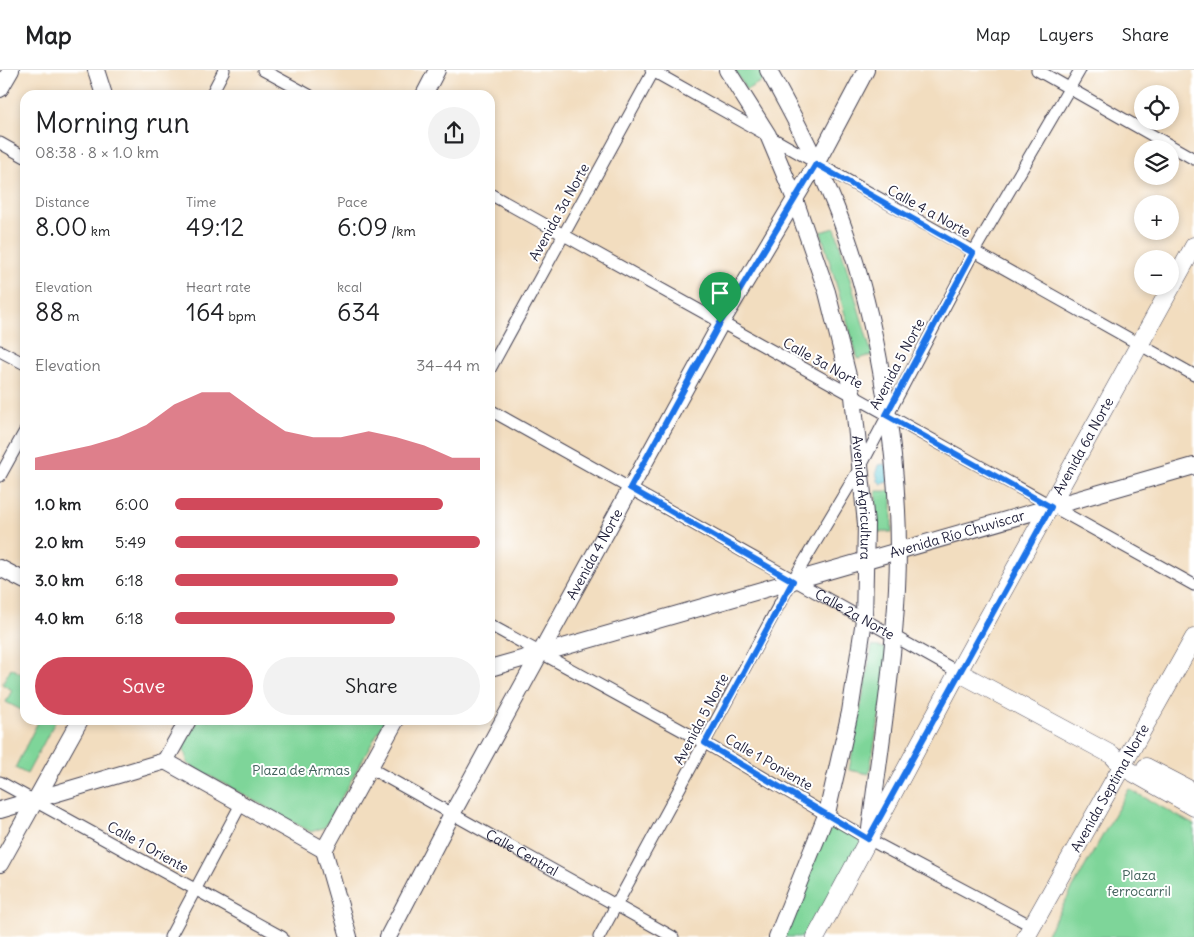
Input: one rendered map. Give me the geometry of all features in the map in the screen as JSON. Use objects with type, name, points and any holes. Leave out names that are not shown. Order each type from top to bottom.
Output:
[{"type":"main road","points":[[0,89],[11,70]]},
{"type":"main road","points":[[96,70],[102,90]]},
{"type":"main road","points":[[427,90],[437,70]]},
{"type":"main road","name":"Avenida Agricultura","points":[[727,70],[768,134],[794,197],[827,292],[853,396],[866,524],[864,620],[850,712],[827,813],[777,937]]},
{"type":"main road","points":[[768,70],[795,118],[835,206],[864,299],[886,415],[896,488],[898,551],[894,637],[868,839]]},
{"type":"main road","name":"Avenida 4 Norte","points":[[388,937],[452,814],[720,323],[794,197],[816,164],[866,70]]},
{"type":"main road","name":"Avenida 6a Norte","points":[[816,937],[958,672],[1194,246]]},
{"type":"main road","name":"Avenida Río Chuviscar","points":[[495,667],[1194,466]]},
{"type":"main road","points":[[0,568],[20,578]]},
{"type":"main road","name":"Avenida Septima Norte","points":[[1029,932],[1122,761],[1194,638]]},
{"type":"main road","name":"Calle 2a Norte","points":[[958,672],[1122,761]]},
{"type":"main road","points":[[0,864],[77,725]]},
{"type":"main road","points":[[0,810],[165,761],[185,725]]},
{"type":"main road","points":[[324,850],[393,725]]},
{"type":"main road","points":[[165,761],[324,850],[349,937]]},
{"type":"main road","points":[[1122,761],[1194,792]]},
{"type":"main road","points":[[1122,761],[1194,807]]},
{"type":"street","points":[[214,90],[224,70]]},
{"type":"street","points":[[263,70],[300,90]]},
{"type":"street","name":"Calle 4 a Norte","points":[[653,70],[768,134],[816,164],[973,253],[1138,346],[1194,375]]},
{"type":"street","name":"Avenida 3a Norte","points":[[495,360],[653,70]]},
{"type":"street","points":[[1037,70],[1194,158]]},
{"type":"street","name":"Avenida 5 Norte","points":[[599,937],[793,581],[861,466],[886,415],[973,253],[1080,70]]},
{"type":"street","points":[[0,144],[20,154]]},
{"type":"street","name":"Calle 3a Norte","points":[[495,197],[1194,585]]},
{"type":"street","points":[[0,351],[20,361]]},
{"type":"street","name":"Calle 2a Norte","points":[[495,413],[958,672]]},
{"type":"street","points":[[0,476],[20,440]]},
{"type":"street","name":"Calle 1 Poniente","points":[[495,628],[705,743],[1029,932]]},
{"type":"street","name":"Calle Central","points":[[370,768],[673,937]]},
{"type":"street","name":"Calle 1 Oriente","points":[[0,782],[282,937]]},
{"type":"street","points":[[170,937],[242,804]]},
{"type":"green space","points":[[735,70],[764,70],[771,76],[746,90]]},
{"type":"green space","points":[[835,228],[872,355],[858,359],[821,232]]},
{"type":"green space","points":[[876,491],[892,491],[892,532],[876,532]]},
{"type":"green space","points":[[872,646],[892,649],[869,774],[849,770]]},
{"type":"green space","points":[[11,668],[20,673],[20,709],[6,702],[12,690],[2,684]]},
{"type":"green space","points":[[36,725],[53,725],[27,774],[15,768]]},
{"type":"green space","name":"Plaza de Armas","points":[[195,725],[382,725],[325,827],[311,832],[188,764],[183,747]]},
{"type":"green space","name":"Plaza ferrocarril","points":[[1129,789],[1194,825],[1194,937],[1045,937]]},
{"type":"green space","points":[[831,817],[867,838],[817,937],[780,937]]},
{"type":"water","points":[[884,464],[887,466],[888,482],[881,484],[878,481],[876,472],[878,465]]},
{"type":"route","points":[[816,164],[973,253],[886,415],[1051,507],[958,672],[868,839],[827,813],[705,743],[793,581],[630,488],[720,323],[794,197],[816,164]]}]
